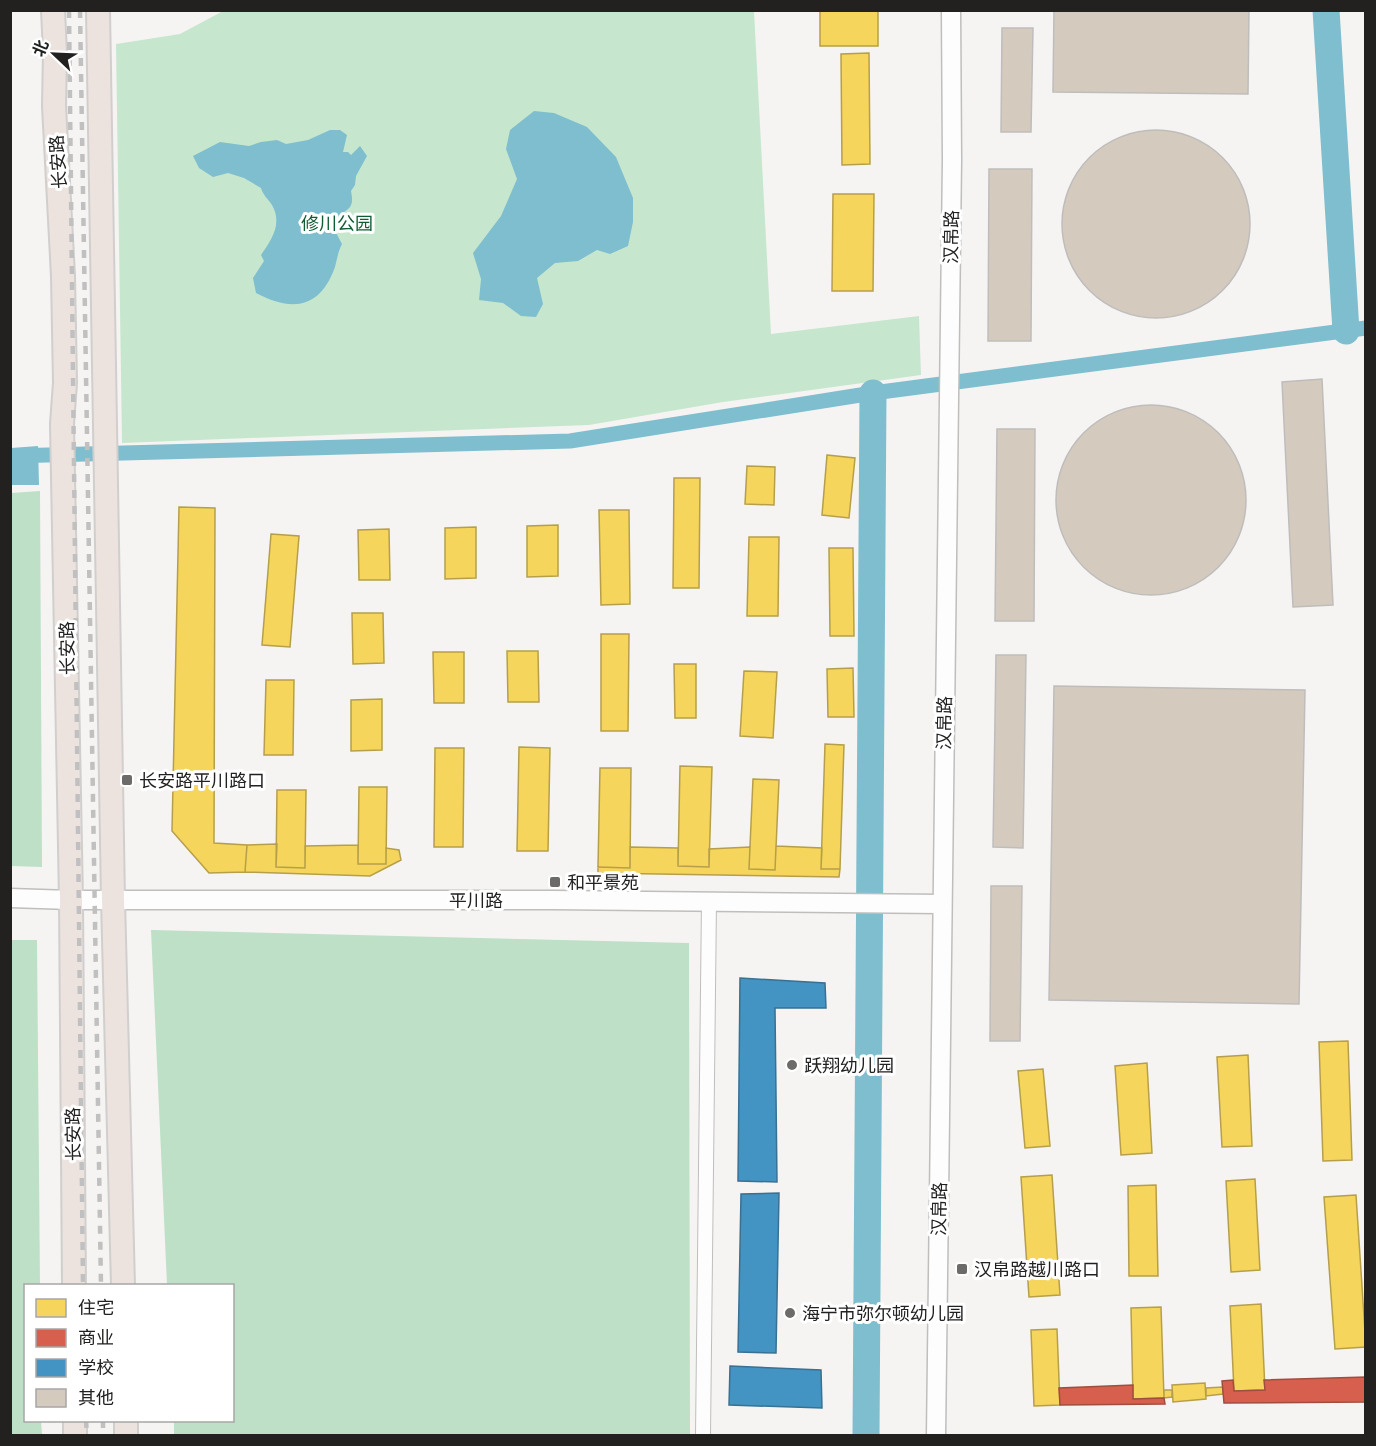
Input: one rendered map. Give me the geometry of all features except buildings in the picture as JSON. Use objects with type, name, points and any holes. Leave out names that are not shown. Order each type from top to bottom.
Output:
[{"type":"main road","name":"长安路","points":[[53,10],[54,106],[63,276],[65,383],[62,424],[71,900],[74,1284]]},
{"type":"main road","points":[[98,10],[113,900],[123,1284]]},
{"type":"street","name":"汉帛路","points":[[936,1436],[933,904],[948,413],[952,160],[951,10]]},
{"type":"street","name":"平川路","points":[[10,898],[933,904]]},
{"type":"street","points":[[703,1436],[710,901]]},
{"type":"green space","name":"修川公园","points":[[223,11],[754,11],[771,334],[919,316],[921,375],[723,402],[589,425],[122,443],[116,44],[180,34]]},
{"type":"green space","points":[[40,491],[42,867],[11,866],[11,493]]},
{"type":"green space","points":[[151,930],[689,943],[690,1435],[174,1435],[174,1422],[234,1422],[234,1284],[167,1284]]},
{"type":"green space","points":[[11,940],[37,940],[40,1284],[24,1284],[24,1422],[41,1422],[42,1435],[11,1435]]},
{"type":"water","points":[[534,111],[554,113],[587,127],[616,157],[633,198],[633,222],[628,246],[610,254],[597,250],[578,261],[555,263],[537,278],[543,304],[536,317],[521,316],[503,303],[479,300],[481,279],[473,253],[501,216],[517,179],[506,149],[510,130]]},
{"type":"water","points":[[330,130],[340,130],[347,135],[343,152],[351,155],[360,146],[367,156],[351,191],[352,204],[336,217],[334,229],[342,244],[329,281],[313,299],[303,303],[281,303],[256,293],[253,278],[264,261],[261,255],[276,225],[272,205],[261,188],[244,178],[228,173],[213,177],[199,168],[193,156],[220,142],[249,146],[277,140],[286,144],[308,140]]},
{"type":"water","points":[[38,446],[39,485],[11,485],[11,448]]},
{"type":"waterway","points":[[1326,10],[1346,331]]},
{"type":"waterway","points":[[10,456],[570,441],[873,393],[1366,328]]},
{"type":"waterway","points":[[866,1436],[873,393]]},
{"type":"railway","points":[[69,10],[83,1284]]},
{"type":"railway","points":[[80,10],[101,1284]]},
{"type":"railway","points":[[86,1422],[87,1436]]},
{"type":"railway","points":[[103,1422],[103,1436]]},
{"type":"place","name":"长安路平川路口","points":[[127,780]]},
{"type":"place","name":"和平景苑","points":[[555,882]]},
{"type":"place","name":"跃翔幼儿园","points":[[792,1065]]},
{"type":"place","name":"汉帛路越川路口","points":[[962,1269]]},
{"type":"place","name":"海宁市弥尔顿幼儿园","points":[[790,1313]]}]
